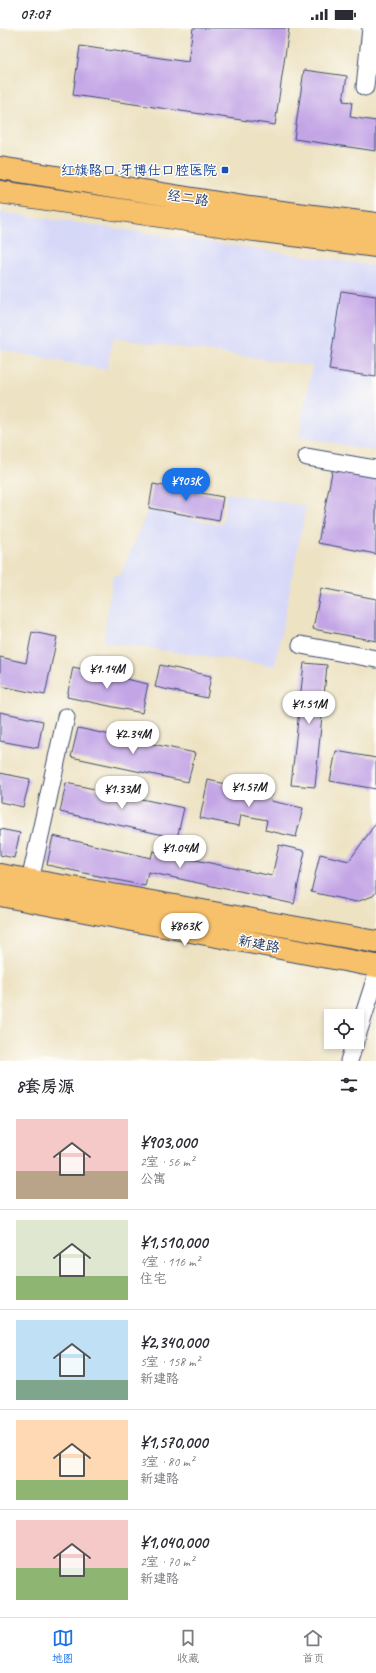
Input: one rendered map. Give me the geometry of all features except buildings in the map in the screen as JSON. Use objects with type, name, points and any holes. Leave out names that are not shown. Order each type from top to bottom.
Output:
[{"type":"main road","name":"经二路","points":[[0,168],[250,208],[376,224]]},
{"type":"main road","name":"经二路","points":[[0,192],[247,229],[376,246]]},
{"type":"main road","name":"新建路","points":[[0,876],[376,942]]},
{"type":"main road","name":"新建路","points":[[0,896],[376,966]]},
{"type":"street","points":[[365,87],[371,28]]},
{"type":"street","points":[[307,457],[376,469]]},
{"type":"street","points":[[301,645],[376,659]]},
{"type":"street","points":[[30,881],[66,717]]},
{"type":"street","points":[[364,1014],[376,977]]},
{"type":"street","points":[[349,1061],[353,1049]]},
{"type":"shaded area","points":[[0,212],[376,266],[376,451],[299,437],[312,366],[113,338],[107,370],[0,350]]},
{"type":"shaded area","points":[[227,493],[306,506],[275,666],[103,642],[113,575],[120,576],[148,510],[222,525]]},
{"type":"place","name":"红旗路口·牙博仕口腔医院","points":[[225,170]]}]
